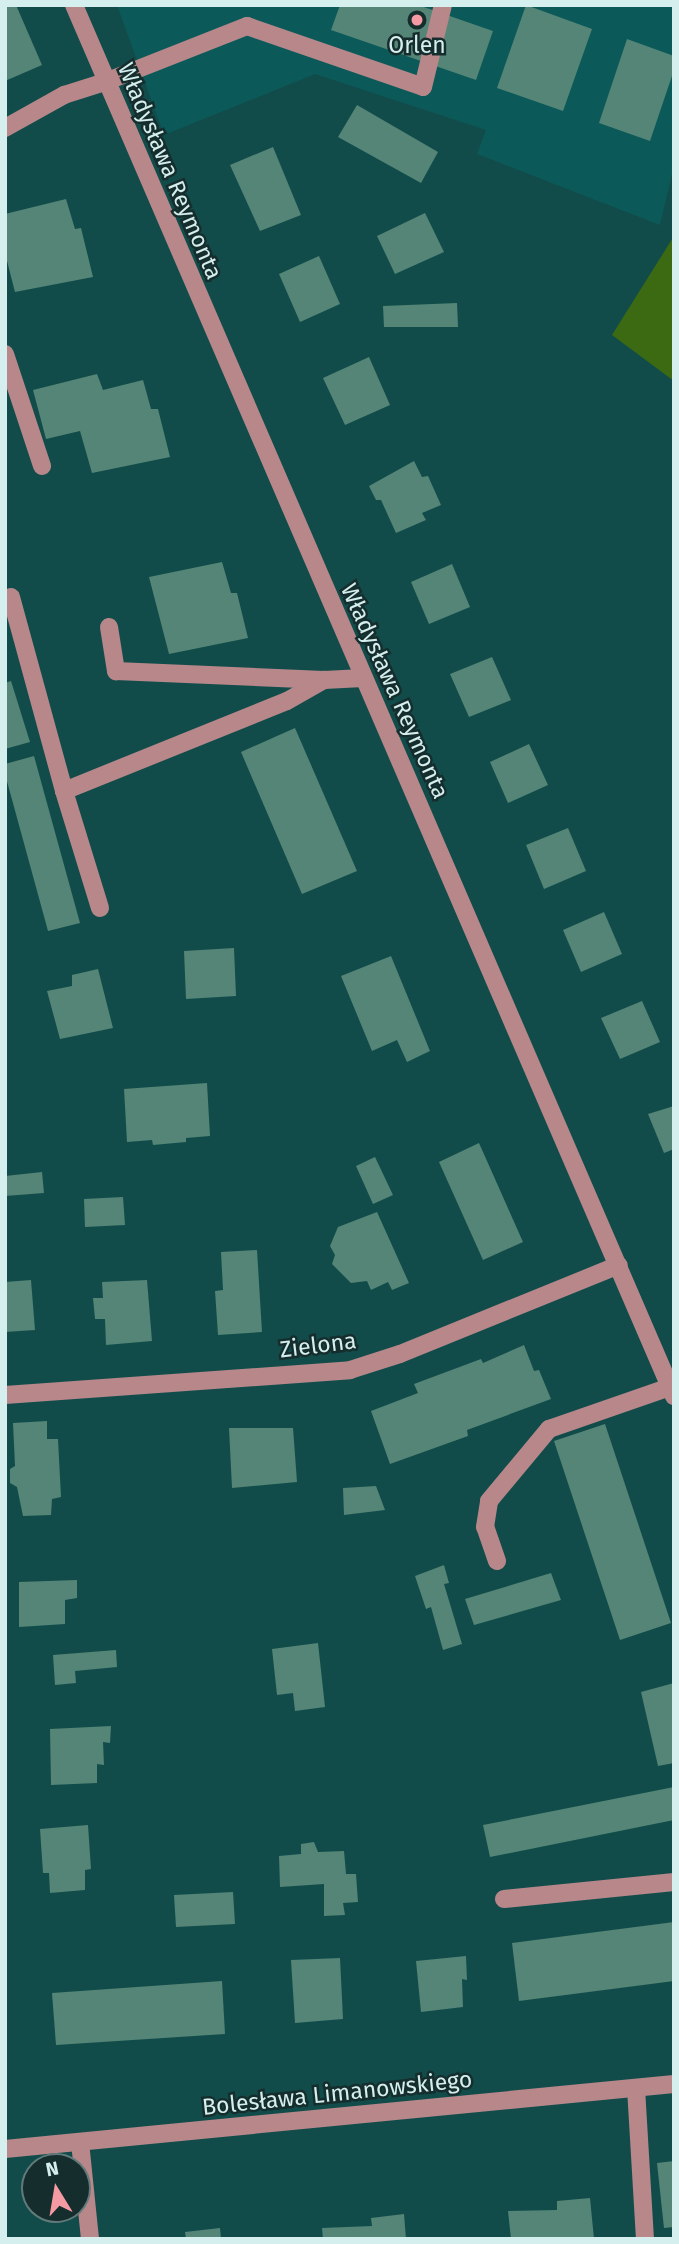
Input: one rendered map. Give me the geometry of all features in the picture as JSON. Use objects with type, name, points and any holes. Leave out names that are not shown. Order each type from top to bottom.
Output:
[{"type":"street","name":"Władysława Reymonta","points":[[74,5],[672,1392]]},
{"type":"street","points":[[5,128],[64,95],[105,82],[247,26],[423,87],[443,5]]},
{"type":"street","points":[[5,354],[42,466]]},
{"type":"street","points":[[11,597],[64,791],[100,908]]},
{"type":"street","points":[[109,627],[116,671],[324,680],[363,678]]},
{"type":"street","points":[[64,791],[287,701],[324,680]]},
{"type":"street","name":"Zielona","points":[[5,1395],[351,1370],[400,1354],[619,1265]]},
{"type":"street","points":[[497,1561],[485,1527],[489,1501],[549,1429],[672,1392]]},
{"type":"street","points":[[504,1899],[674,1882]]},
{"type":"street","name":"Bolesława Limanowskiego","points":[[5,2149],[674,2084]]},
{"type":"street","points":[[636,2088],[645,2239]]},
{"type":"street","points":[[80,2142],[90,2239]]},
{"type":"shaded area","points":[[117,5],[674,5],[674,165],[660,225],[477,154],[486,130],[315,74],[164,135]]},
{"type":"green space","points":[[674,236],[674,381],[612,335]]},
{"type":"building","points":[[5,5],[16,5],[42,65],[5,81]]},
{"type":"building","points":[[340,5],[418,5],[493,31],[476,80],[331,30]]},
{"type":"building","points":[[526,5],[592,29],[563,111],[497,88]]},
{"type":"building","points":[[627,39],[674,56],[674,70],[650,141],[599,123]]},
{"type":"building","points":[[357,105],[438,152],[421,183],[338,137]]},
{"type":"building","points":[[273,147],[301,215],[260,231],[230,165]]},
{"type":"building","points":[[66,199],[75,229],[81,228],[93,277],[15,292],[5,253],[5,214]]},
{"type":"building","points":[[425,213],[444,252],[395,274],[377,236]]},
{"type":"building","points":[[319,256],[340,304],[300,322],[279,274]]},
{"type":"building","points":[[457,303],[458,327],[384,327],[383,306]]},
{"type":"building","points":[[369,357],[390,405],[345,425],[323,378]]},
{"type":"building","points":[[97,374],[103,390],[143,380],[151,409],[158,409],[170,457],[92,473],[80,431],[46,439],[33,390]]},
{"type":"building","points":[[414,461],[422,477],[428,476],[441,505],[422,513],[426,520],[396,533],[381,500],[376,500],[369,486]]},
{"type":"building","points":[[222,562],[231,593],[237,593],[248,638],[169,654],[149,577]]},
{"type":"building","points":[[452,564],[470,607],[429,624],[411,582]]},
{"type":"building","points":[[492,657],[511,700],[469,717],[450,674]]},
{"type":"building","points":[[11,681],[30,742],[5,749],[5,683]]},
{"type":"building","points":[[295,728],[357,871],[302,894],[241,752]]},
{"type":"building","points":[[529,744],[548,785],[508,803],[490,762]]},
{"type":"building","points":[[34,756],[80,923],[48,931],[5,774],[5,764]]},
{"type":"building","points":[[568,828],[586,871],[544,889],[526,845]]},
{"type":"building","points":[[604,912],[622,954],[581,972],[563,930]]},
{"type":"building","points":[[234,948],[236,996],[186,999],[184,951]]},
{"type":"building","points":[[391,956],[430,1051],[407,1062],[397,1040],[372,1051],[341,976]]},
{"type":"building","points":[[98,969],[113,1028],[60,1039],[47,991],[72,986],[72,975]]},
{"type":"building","points":[[642,1001],[660,1042],[620,1059],[601,1018]]},
{"type":"building","points":[[207,1083],[210,1136],[186,1138],[186,1142],[153,1145],[152,1140],[127,1142],[124,1089]]},
{"type":"building","points":[[674,1106],[674,1149],[664,1153],[648,1114]]},
{"type":"building","points":[[479,1143],[523,1242],[483,1260],[439,1162]]},
{"type":"building","points":[[375,1157],[393,1195],[373,1204],[356,1166]]},
{"type":"building","points":[[42,1172],[44,1193],[5,1196],[5,1176]]},
{"type":"building","points":[[123,1197],[125,1225],[85,1227],[84,1199]]},
{"type":"building","points":[[377,1212],[409,1283],[392,1290],[388,1282],[371,1290],[367,1281],[351,1283],[332,1264],[335,1255],[330,1246],[338,1227]]},
{"type":"building","points":[[257,1250],[262,1332],[218,1335],[215,1291],[223,1290],[221,1252]]},
{"type":"building","points":[[31,1280],[35,1330],[5,1332],[5,1282]]},
{"type":"building","points":[[147,1280],[152,1341],[106,1345],[105,1319],[95,1319],[93,1298],[103,1298],[102,1282]]},
{"type":"building","points":[[524,1345],[534,1371],[539,1370],[551,1399],[467,1430],[468,1436],[390,1464],[371,1411],[418,1393],[414,1384],[481,1359],[483,1363]]},
{"type":"building","points":[[47,1421],[47,1439],[58,1439],[61,1497],[52,1499],[51,1515],[23,1516],[17,1487],[10,1483],[10,1469],[15,1466],[13,1423]]},
{"type":"building","points":[[605,1424],[671,1623],[620,1640],[554,1441]]},
{"type":"building","points":[[229,1428],[293,1428],[297,1482],[232,1488]]},
{"type":"building","points":[[376,1486],[385,1510],[344,1515],[343,1488]]},
{"type":"building","points":[[444,1565],[449,1583],[444,1584],[462,1644],[443,1650],[431,1607],[426,1609],[415,1576]]},
{"type":"building","points":[[551,1573],[561,1600],[474,1625],[465,1599]]},
{"type":"building","points":[[77,1580],[77,1598],[65,1600],[65,1624],[19,1627],[19,1582]]},
{"type":"building","points":[[318,1643],[325,1707],[295,1711],[293,1693],[277,1695],[272,1649]]},
{"type":"building","points":[[116,1650],[117,1667],[75,1671],[76,1683],[55,1685],[53,1655]]},
{"type":"building","points":[[674,1683],[674,1763],[658,1766],[641,1692]]},
{"type":"building","points":[[111,1726],[110,1743],[103,1742],[104,1765],[97,1764],[97,1783],[51,1785],[50,1729]]},
{"type":"building","points":[[674,1787],[674,1820],[490,1857],[483,1825]]},
{"type":"building","points":[[88,1825],[91,1869],[85,1870],[85,1890],[50,1893],[49,1873],[43,1873],[40,1829]]},
{"type":"building","points":[[314,1842],[318,1852],[344,1851],[346,1874],[356,1874],[358,1902],[343,1903],[345,1915],[324,1916],[324,1884],[280,1887],[279,1856],[301,1854],[301,1844]]},
{"type":"building","points":[[233,1892],[235,1924],[176,1927],[174,1895]]},
{"type":"building","points":[[674,1922],[674,1981],[519,2001],[512,1943]]},
{"type":"building","points":[[466,1956],[467,1980],[462,1979],[463,2007],[421,2012],[416,1961]]},
{"type":"building","points":[[340,1958],[343,2019],[295,2023],[291,1960]]},
{"type":"building","points":[[222,1981],[225,2034],[56,2045],[52,1993]]},
{"type":"building","points":[[674,2161],[674,2227],[664,2228],[657,2163]]},
{"type":"building","points":[[590,2198],[594,2239],[511,2239],[508,2211],[557,2210],[557,2201]]},
{"type":"building","points":[[404,2214],[406,2239],[323,2239],[322,2228],[372,2226],[371,2218]]},
{"type":"building","points":[[220,2228],[221,2239],[186,2239],[185,2232]]},
{"type":"place","name":"Orlen","points":[[417,20]]}]
